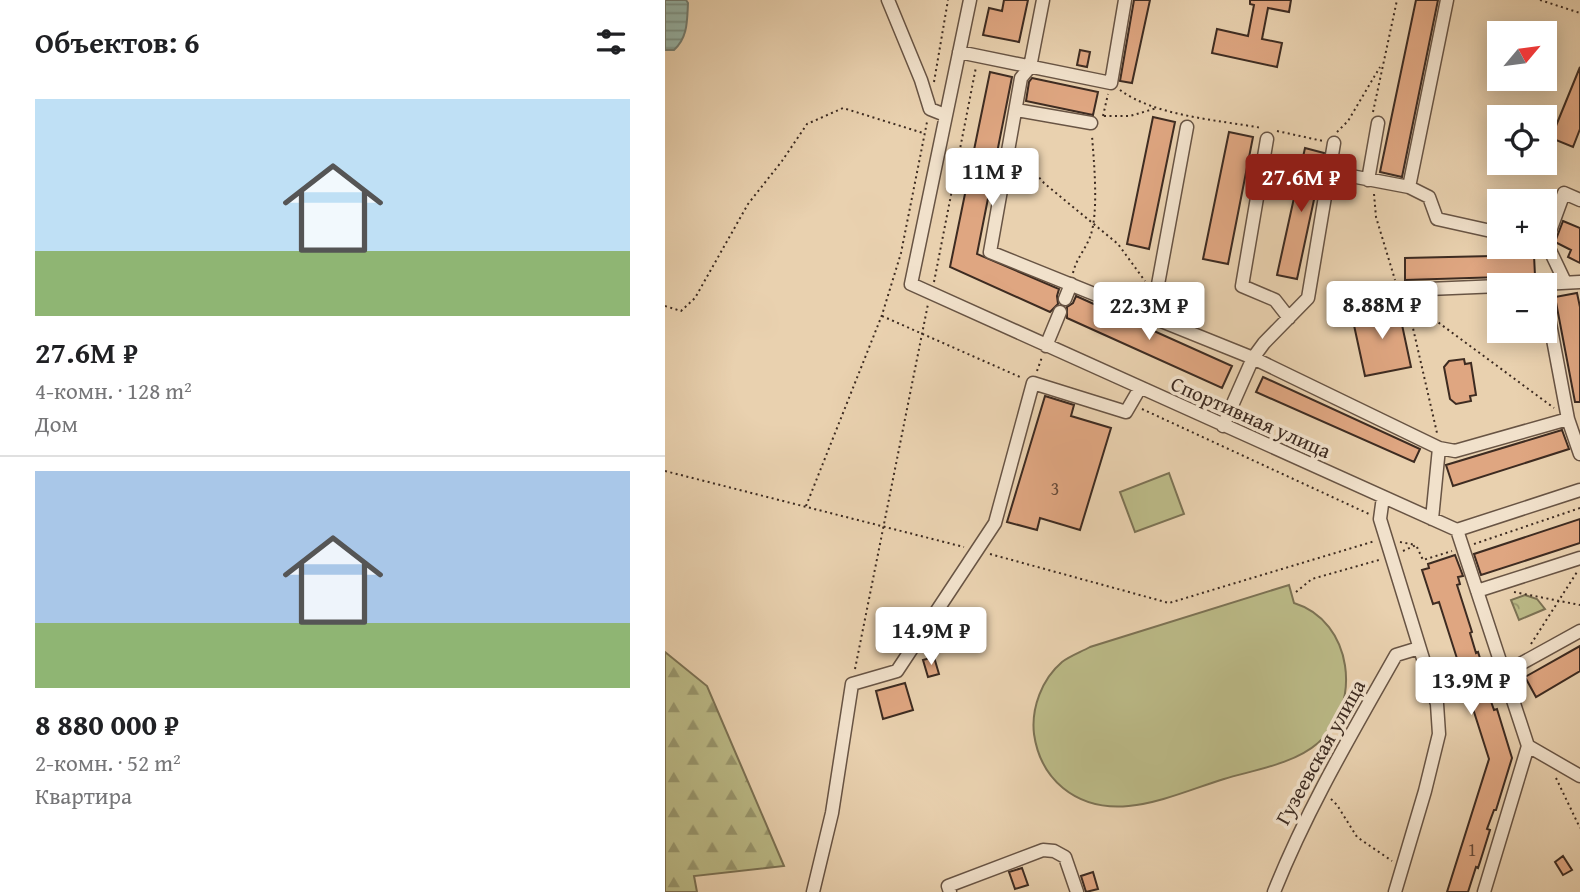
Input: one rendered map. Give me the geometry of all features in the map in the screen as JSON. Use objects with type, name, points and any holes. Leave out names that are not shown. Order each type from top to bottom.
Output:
[{"type":"street","points":[[888,0],[930,109],[946,115],[970,0]]},
{"type":"street","points":[[1043,0],[1030,67],[1021,78],[990,251],[1253,358],[1439,448],[1455,451],[1568,418]]},
{"type":"street","points":[[959,52],[1111,83],[1125,0]]},
{"type":"street","points":[[1409,187],[1447,0]]},
{"type":"street","points":[[1016,110],[1091,123]]},
{"type":"street","name":"Спортивная улица","points":[[946,115],[911,284],[1457,530]]},
{"type":"street","points":[[1368,180],[1378,123]]},
{"type":"street","points":[[1152,317],[1187,127]]},
{"type":"street","points":[[1267,139],[1242,286],[1275,300],[1289,318]]},
{"type":"street","points":[[1223,426],[1253,358],[1308,298],[1334,143]]},
{"type":"street","points":[[1330,172],[1409,187],[1429,197],[1437,219],[1487,230]]},
{"type":"street","points":[[1557,211],[1564,193],[1580,200]]},
{"type":"street","points":[[1554,259],[1565,282]]},
{"type":"street","points":[[1557,283],[1580,282]]},
{"type":"street","points":[[1065,299],[1071,284]]},
{"type":"street","points":[[1404,290],[1487,287]]},
{"type":"street","points":[[1046,346],[1060,312]]},
{"type":"street","points":[[1554,343],[1568,418],[1580,454]]},
{"type":"street","points":[[813,892],[831,813],[852,684],[897,671],[995,523],[1033,383],[1126,412],[1140,388]]},
{"type":"street","points":[[1432,519],[1439,448]]},
{"type":"street","points":[[1484,892],[1528,746],[1457,530],[1580,490]]},
{"type":"street","points":[[1383,497],[1380,519],[1437,705],[1439,734],[1395,892]]},
{"type":"street","points":[[1477,590],[1580,558]]},
{"type":"street","points":[[1504,673],[1580,631]]},
{"type":"street","name":"Гузеевская улица","points":[[1274,892],[1295,839],[1320,789],[1396,655],[1419,649]]},
{"type":"street","points":[[1528,746],[1580,776]]},
{"type":"street","points":[[949,889],[1043,850],[1054,851],[1065,857],[1077,892]]},
{"type":"path","points":[[934,82],[948,0]]},
{"type":"path","points":[[1378,123],[1372,109],[1397,0]]},
{"type":"path","points":[[1540,0],[1580,13]]},
{"type":"path","points":[[852,684],[978,56]]},
{"type":"path","points":[[1158,107],[1130,116],[1103,116],[1111,83],[1134,100],[1158,107],[1322,141],[1348,121],[1383,63]]},
{"type":"path","points":[[665,306],[681,311],[695,298],[748,204],[807,124],[843,108],[924,133]]},
{"type":"path","points":[[805,506],[881,316],[901,253],[930,109]]},
{"type":"path","points":[[1071,284],[1079,255],[1090,236],[1092,222],[1095,188],[1091,123]]},
{"type":"path","points":[[1010,141],[1025,164],[1044,183],[1118,244],[1156,296]]},
{"type":"path","points":[[1368,180],[1374,192],[1375,217],[1391,271],[1398,287],[1404,290]]},
{"type":"path","points":[[1439,448],[1437,427],[1406,298],[1568,418]]},
{"type":"path","points":[[881,316],[1033,383],[1046,346]]},
{"type":"path","points":[[1131,404],[1380,519]]},
{"type":"path","points":[[665,471],[884,525],[1169,603],[1385,538]]},
{"type":"path","points":[[1296,592],[1311,579],[1390,557],[1416,545],[1423,560],[1580,508]]},
{"type":"path","points":[[1530,644],[1580,568]]},
{"type":"path","points":[[1513,592],[1580,605]]},
{"type":"path","points":[[1546,757],[1580,828]]},
{"type":"path","points":[[1320,789],[1337,805],[1357,837],[1402,867]]},
{"type":"green space","points":[[1169,473],[1184,514],[1135,532],[1120,492]]},
{"type":"green space","points":[[1289,585],[1294,603],[1314,613],[1329,627],[1339,645],[1345,665],[1346,687],[1342,708],[1332,727],[1318,743],[1286,761],[1163,799],[1121,807],[1082,799],[1063,788],[1052,777],[1037,749],[1034,714],[1044,685],[1062,662],[1090,647]]},
{"type":"green space","points":[[1525,595],[1537,599],[1545,609],[1519,620],[1511,600]]},
{"type":"green space","points":[[665,652],[707,686],[784,866],[694,876],[697,892],[665,892]]},
{"type":"shaded area","points":[[665,0],[686,0],[688,3],[684,34],[674,50],[665,50]]},
{"type":"building","points":[[1004,0],[1028,0],[1019,42],[983,35],[989,8],[1002,11]]},
{"type":"building","points":[[1134,0],[1150,0],[1132,83],[1120,81]]},
{"type":"building","points":[[1250,0],[1291,0],[1289,12],[1268,8],[1262,39],[1282,43],[1277,67],[1212,53],[1217,29],[1248,36],[1254,5],[1250,4]]},
{"type":"building","points":[[1416,0],[1438,0],[1402,177],[1380,172]]},
{"type":"building","points":[[1080,50],[1090,52],[1087,67],[1077,65]]},
{"type":"building","points":[[1580,67],[1580,129],[1573,147],[1557,140],[1557,123]]},
{"type":"building","points":[[990,72],[1012,77],[977,254],[1059,289],[1058,304],[1050,312],[950,267]]},
{"type":"building","points":[[1032,78],[1098,92],[1093,115],[1026,101]]},
{"type":"building","points":[[1153,117],[1175,122],[1149,249],[1127,244]]},
{"type":"building","points":[[1229,132],[1253,137],[1228,264],[1203,259]]},
{"type":"building","points":[[1305,148],[1324,153],[1297,279],[1277,275]]},
{"type":"building","points":[[1563,221],[1580,228],[1580,263],[1568,257],[1571,250],[1557,243]]},
{"type":"building","points":[[1487,256],[1487,259],[1534,259],[1535,273],[1487,273],[1487,277],[1405,280],[1405,258]]},
{"type":"building","points":[[1577,293],[1580,307],[1580,402],[1575,402],[1557,297]]},
{"type":"building","points":[[1076,296],[1232,366],[1222,388],[1067,318],[1067,307],[1073,303]]},
{"type":"building","points":[[1398,306],[1411,367],[1365,376],[1352,316]]},
{"type":"building","points":[[1464,359],[1465,364],[1471,363],[1476,395],[1470,396],[1471,401],[1456,404],[1450,399],[1444,367],[1449,361]]},
{"type":"building","points":[[1263,377],[1420,449],[1414,462],[1256,392]]},
{"type":"building","points":[[1045,396],[1074,405],[1071,416],[1111,428],[1080,530],[1040,518],[1037,530],[1007,522]]},
{"type":"building","points":[[1562,430],[1569,449],[1453,486],[1446,465]]},
{"type":"building","points":[[1580,519],[1580,543],[1481,575],[1474,554]]},
{"type":"building","points":[[1455,555],[1463,576],[1458,577],[1460,584],[1457,585],[1472,632],[1470,633],[1512,758],[1468,892],[1447,892],[1489,759],[1439,602],[1433,604],[1422,570],[1429,568],[1428,564]]},
{"type":"building","points":[[1580,646],[1580,671],[1536,697],[1525,677]]},
{"type":"building","points":[[934,657],[939,674],[928,677],[923,660]]},
{"type":"building","points":[[905,683],[913,710],[883,719],[876,691]]},
{"type":"building","points":[[1563,856],[1572,870],[1563,875],[1555,862]]},
{"type":"building","points":[[1022,868],[1028,885],[1015,889],[1009,872]]},
{"type":"building","points":[[1093,872],[1098,889],[1086,892],[1081,876]]}]
